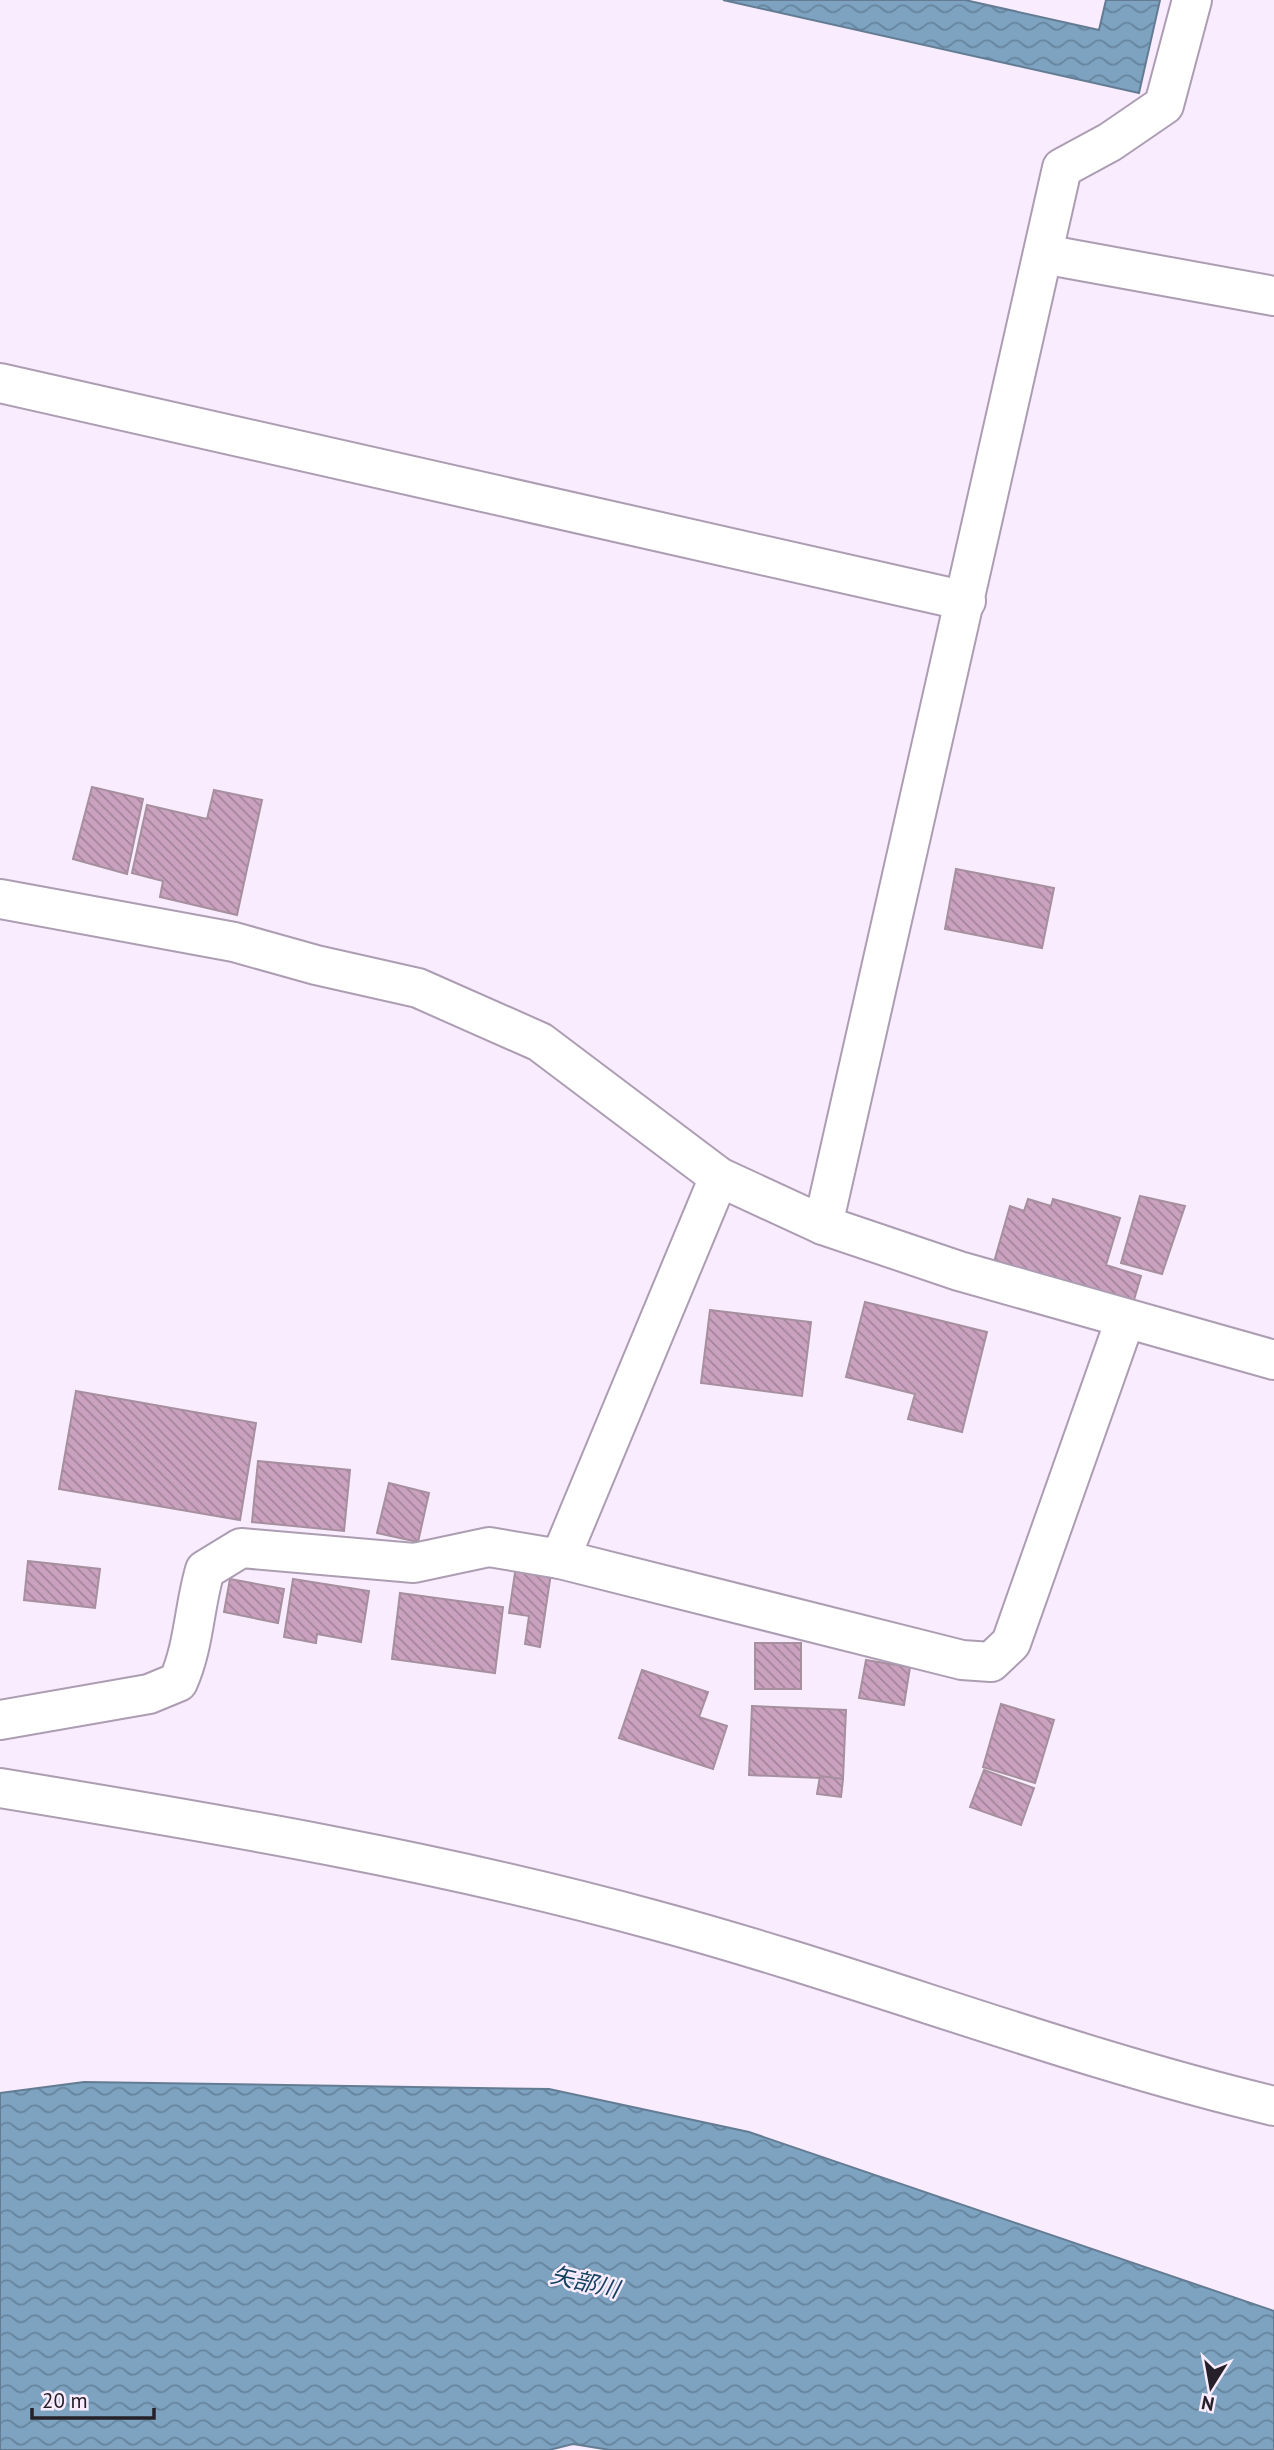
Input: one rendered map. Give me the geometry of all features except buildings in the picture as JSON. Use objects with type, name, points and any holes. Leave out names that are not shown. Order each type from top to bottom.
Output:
[{"type":"street","points":[[823,1225],[1062,168],[1110,142],[1164,105],[1192,0]]},
{"type":"street","points":[[1043,254],[1274,296]]},
{"type":"street","points":[[0,383],[966,601]]},
{"type":"street","points":[[0,899],[234,942],[316,965],[418,988],[540,1042],[719,1177],[823,1225],[959,1271],[1274,1360]]},
{"type":"street","points":[[560,1559],[719,1177]]},
{"type":"street","points":[[0,1720],[149,1694],[178,1682],[189,1658],[195,1603],[205,1570],[241,1548],[414,1563],[489,1547],[560,1559],[962,1660],[991,1662],[1011,1643],[1125,1320]]},
{"type":"street","points":[[0,1788],[280,1835],[547,1893],[653,1920],[837,1973],[1112,2064],[1274,2106]]},
{"type":"water","points":[[723,0],[965,0],[1099,30],[1106,0],[1160,0],[1139,93]]},
{"type":"water","name":"矢部川","points":[[84,2082],[549,2089],[749,2132],[1274,2311],[1274,2450],[610,2450],[573,2444],[549,2450],[0,2450],[0,2093]]}]
